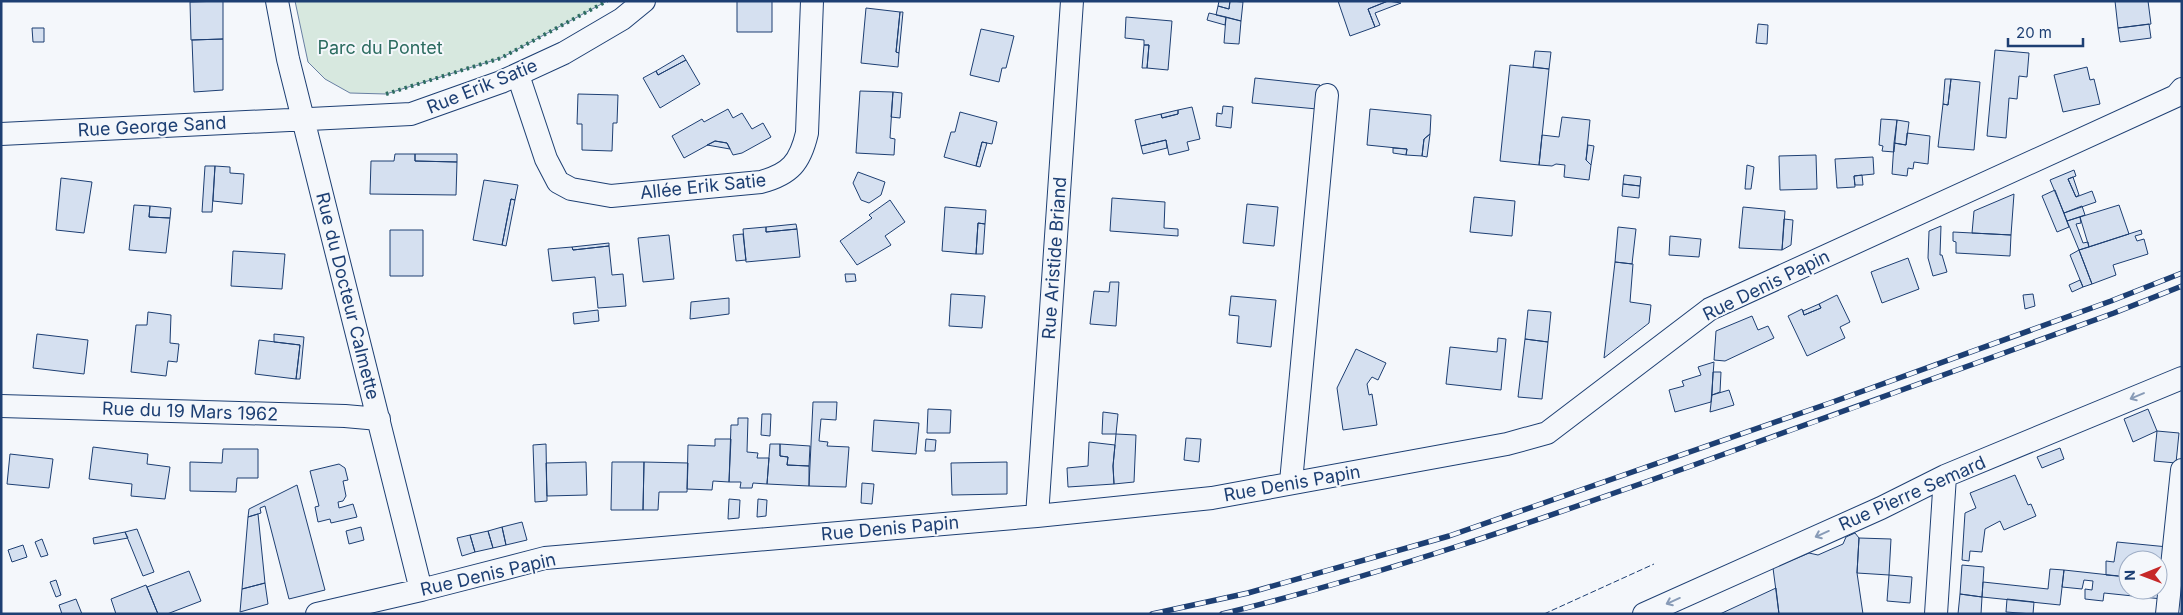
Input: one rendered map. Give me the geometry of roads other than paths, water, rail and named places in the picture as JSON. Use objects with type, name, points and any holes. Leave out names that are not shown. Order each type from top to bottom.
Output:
[{"type":"street","name":"Rue du Docteur Calmette","points":[[277,1],[288,59],[421,590]]},
{"type":"street","name":"Rue Erik Satie","points":[[304,119],[411,114],[518,75],[572,48],[622,19],[644,1]]},
{"type":"street","name":"Allée Erik Satie","points":[[518,75],[546,159],[558,182],[572,189],[611,196],[761,182],[779,177],[792,167],[803,150],[807,133],[812,1]]},
{"type":"street","name":"Rue Aristide Briand","points":[[1037,516],[1072,1]]},
{"type":"street","points":[[1291,482],[1327,95]]},
{"type":"street","name":"Rue Denis Papin","points":[[317,614],[545,558],[1037,516],[1212,498],[1291,482],[1507,444],[1547,433],[1710,309],[2180,98]]},
{"type":"street","name":"Rue George Sand","points":[[1,134],[304,119]]},
{"type":"street","name":"Rue Pierre Semard","points":[[1644,614],[1881,508],[1945,476],[2182,378]]},
{"type":"street","name":"Rue du 19 Mars 1962","points":[[1,406],[345,416],[378,419]]},
{"type":"street","points":[[2167,614],[2182,470]]},
{"type":"street","points":[[1936,614],[1945,476]]},
{"type":"railway","points":[[1152,614],[1248,593],[1449,536],[1830,403],[2111,301],[2182,273]]},
{"type":"railway","points":[[1222,614],[1400,565],[1517,527],[1850,409],[2114,313],[2182,286]]},
{"type":"park label","name":"Parc du Pontet","points":[[380,47]]}]
